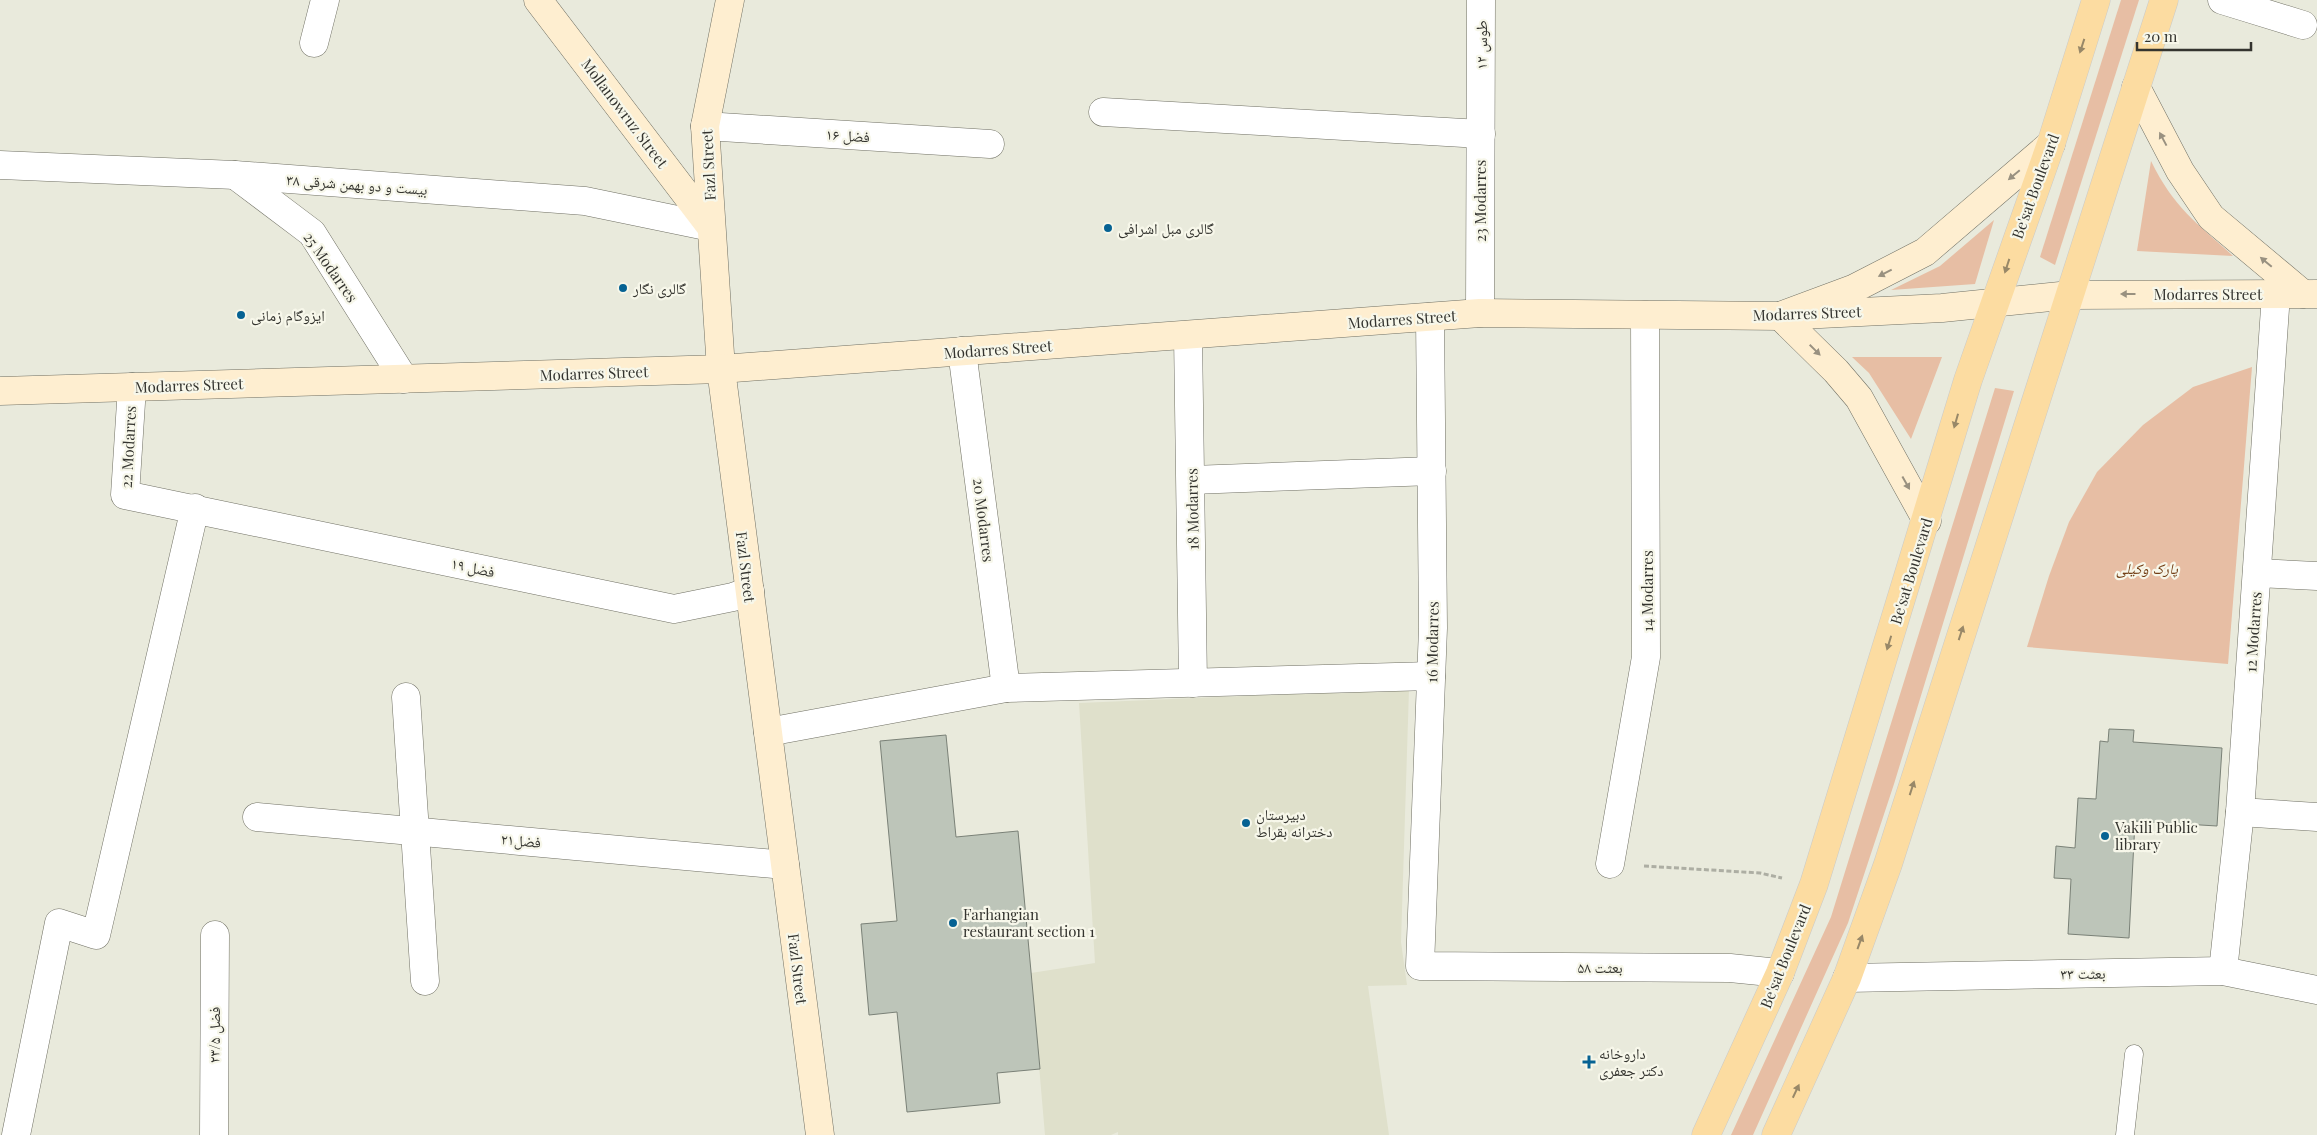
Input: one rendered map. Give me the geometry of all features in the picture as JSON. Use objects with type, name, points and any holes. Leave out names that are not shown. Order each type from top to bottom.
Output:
[{"type":"main road","name":"Mollanowruz Street","points":[[538,0],[711,227]]},
{"type":"main road","name":"Fazl Street","points":[[730,0],[705,126],[721,369],[820,1135]]},
{"type":"main road","name":"Be'sat Boulevard","points":[[1706,1135],[1780,974],[1814,884],[1927,521],[1968,380],[2051,144],[2096,0]]},
{"type":"main road","points":[[1776,1135],[1847,978],[1888,864],[2164,0]]},
{"type":"main road","points":[[2136,87],[2180,170],[2211,217],[2310,294]]},
{"type":"main road","points":[[1927,521],[1859,398],[1836,371],[1780,316],[1855,288],[1926,252],[2051,144]]},
{"type":"main road","name":"Modarres Street","points":[[0,391],[721,369],[1480,313],[1780,316],[1942,308],[2070,295],[2310,294]]},
{"type":"street","points":[[314,43],[325,0]]},
{"type":"street","name":"طوس ۱۲","points":[[1481,0],[1481,89]]},
{"type":"street","points":[[2222,0],[2302,25]]},
{"type":"street","name":"23 Modarres","points":[[1480,313],[1481,89]]},
{"type":"street","points":[[1103,112],[1481,134]]},
{"type":"street","name":"فضل ۱۶","points":[[705,126],[990,144]]},
{"type":"street","name":"بیست و دو بهمن شرقی ۳۸","points":[[0,165],[235,175],[584,200],[711,227]]},
{"type":"street","name":"25 Modarres","points":[[235,175],[312,233],[404,379]]},
{"type":"street","name":"12 Modarres","points":[[2223,971],[2240,812],[2276,294]]},
{"type":"street","name":"14 Modarres","points":[[1610,864],[1646,657],[1645,315]]},
{"type":"street","name":"16 Modarres","points":[[1420,966],[1433,628],[1430,317]]},
{"type":"street","name":"18 Modarres","points":[[1188,335],[1192,480],[1193,683]]},
{"type":"street","name":"20 Modarres","points":[[962,352],[1006,688]]},
{"type":"street","name":"22 Modarres","points":[[132,387],[125,495],[195,508]]},
{"type":"street","points":[[1192,480],[1432,471]]},
{"type":"street","points":[[16,1135],[59,923],[96,935],[195,508]]},
{"type":"street","name":"فضل ۱۹","points":[[195,508],[674,609],[734,597],[750,591]]},
{"type":"street","points":[[2257,573],[2317,576]]},
{"type":"street","points":[[768,732],[1006,688],[1431,676]]},
{"type":"street","points":[[406,697],[425,982]]},
{"type":"street","points":[[2240,812],[2317,817]]},
{"type":"street","name":"فضل۲۱","points":[[258,817],[785,865]]},
{"type":"street","name":"فضل ۲۳/۵","points":[[214,1135],[215,935]]},
{"type":"street","name":"بعثت ۵۸","points":[[1420,966],[1730,968],[1780,974]]},
{"type":"street","name":"بعثت ۳۳","points":[[1847,978],[2223,971],[2317,990]]},
{"type":"lane","points":[[2125,1135],[2134,1054]]},
{"type":"path","points":[[1610,864],[1760,873],[1814,884]]},
{"type":"shaded area","points":[[1409,689],[1401,942],[1407,985],[1368,986],[1389,1135],[1118,1135],[1118,1132],[1111,1135],[1045,1135],[1031,973],[1095,963],[1079,703]]},
{"type":"green space","points":[[2121,0],[2139,0],[2055,265],[2040,257]]},
{"type":"green space","points":[[2151,161],[2177,203],[2233,256],[2137,251]]},
{"type":"green space","points":[[1994,220],[1975,284],[1891,290],[1940,266]]},
{"type":"green space","points":[[1852,357],[1942,357],[1911,439],[1869,373]]},
{"type":"green space","name":"پارک وکیلی","points":[[2252,367],[2228,664],[2027,647],[2049,576],[2069,522],[2097,472],[2143,425],[2193,387]]},
{"type":"green space","points":[[1995,388],[2014,391],[1894,784],[1848,923],[1753,1135],[1731,1135],[1831,917]]},
{"type":"building","name":"Vakili Public library","points":[[2109,729],[2134,730],[2133,742],[2222,748],[2217,826],[2135,821],[2129,938],[2068,934],[2071,879],[2054,878],[2056,846],[2075,848],[2078,798],[2096,799],[2100,741],[2108,742]]},
{"type":"building","name":"Farhangian restaurant section 1","points":[[946,735],[956,837],[1018,831],[1040,1069],[997,1073],[1000,1103],[907,1112],[897,1012],[869,1015],[861,924],[897,921],[880,741]]},
{"type":"place","name":"گالری مبل اشرافی","points":[[1108,228]]},
{"type":"place","name":"گالری نگار","points":[[623,288]]},
{"type":"place","name":"ایزوگام زمانی","points":[[241,315]]},
{"type":"place","name":"دبیرستان دخترانه بقراط","points":[[1246,823]]},
{"type":"place","name":"Vakili Public library","points":[[2105,836]]},
{"type":"place","name":"Farhangian restaurant section 1","points":[[953,923]]},
{"type":"place","name":"داروخانه دکتر جعفری","points":[[1589,1062]]}]
